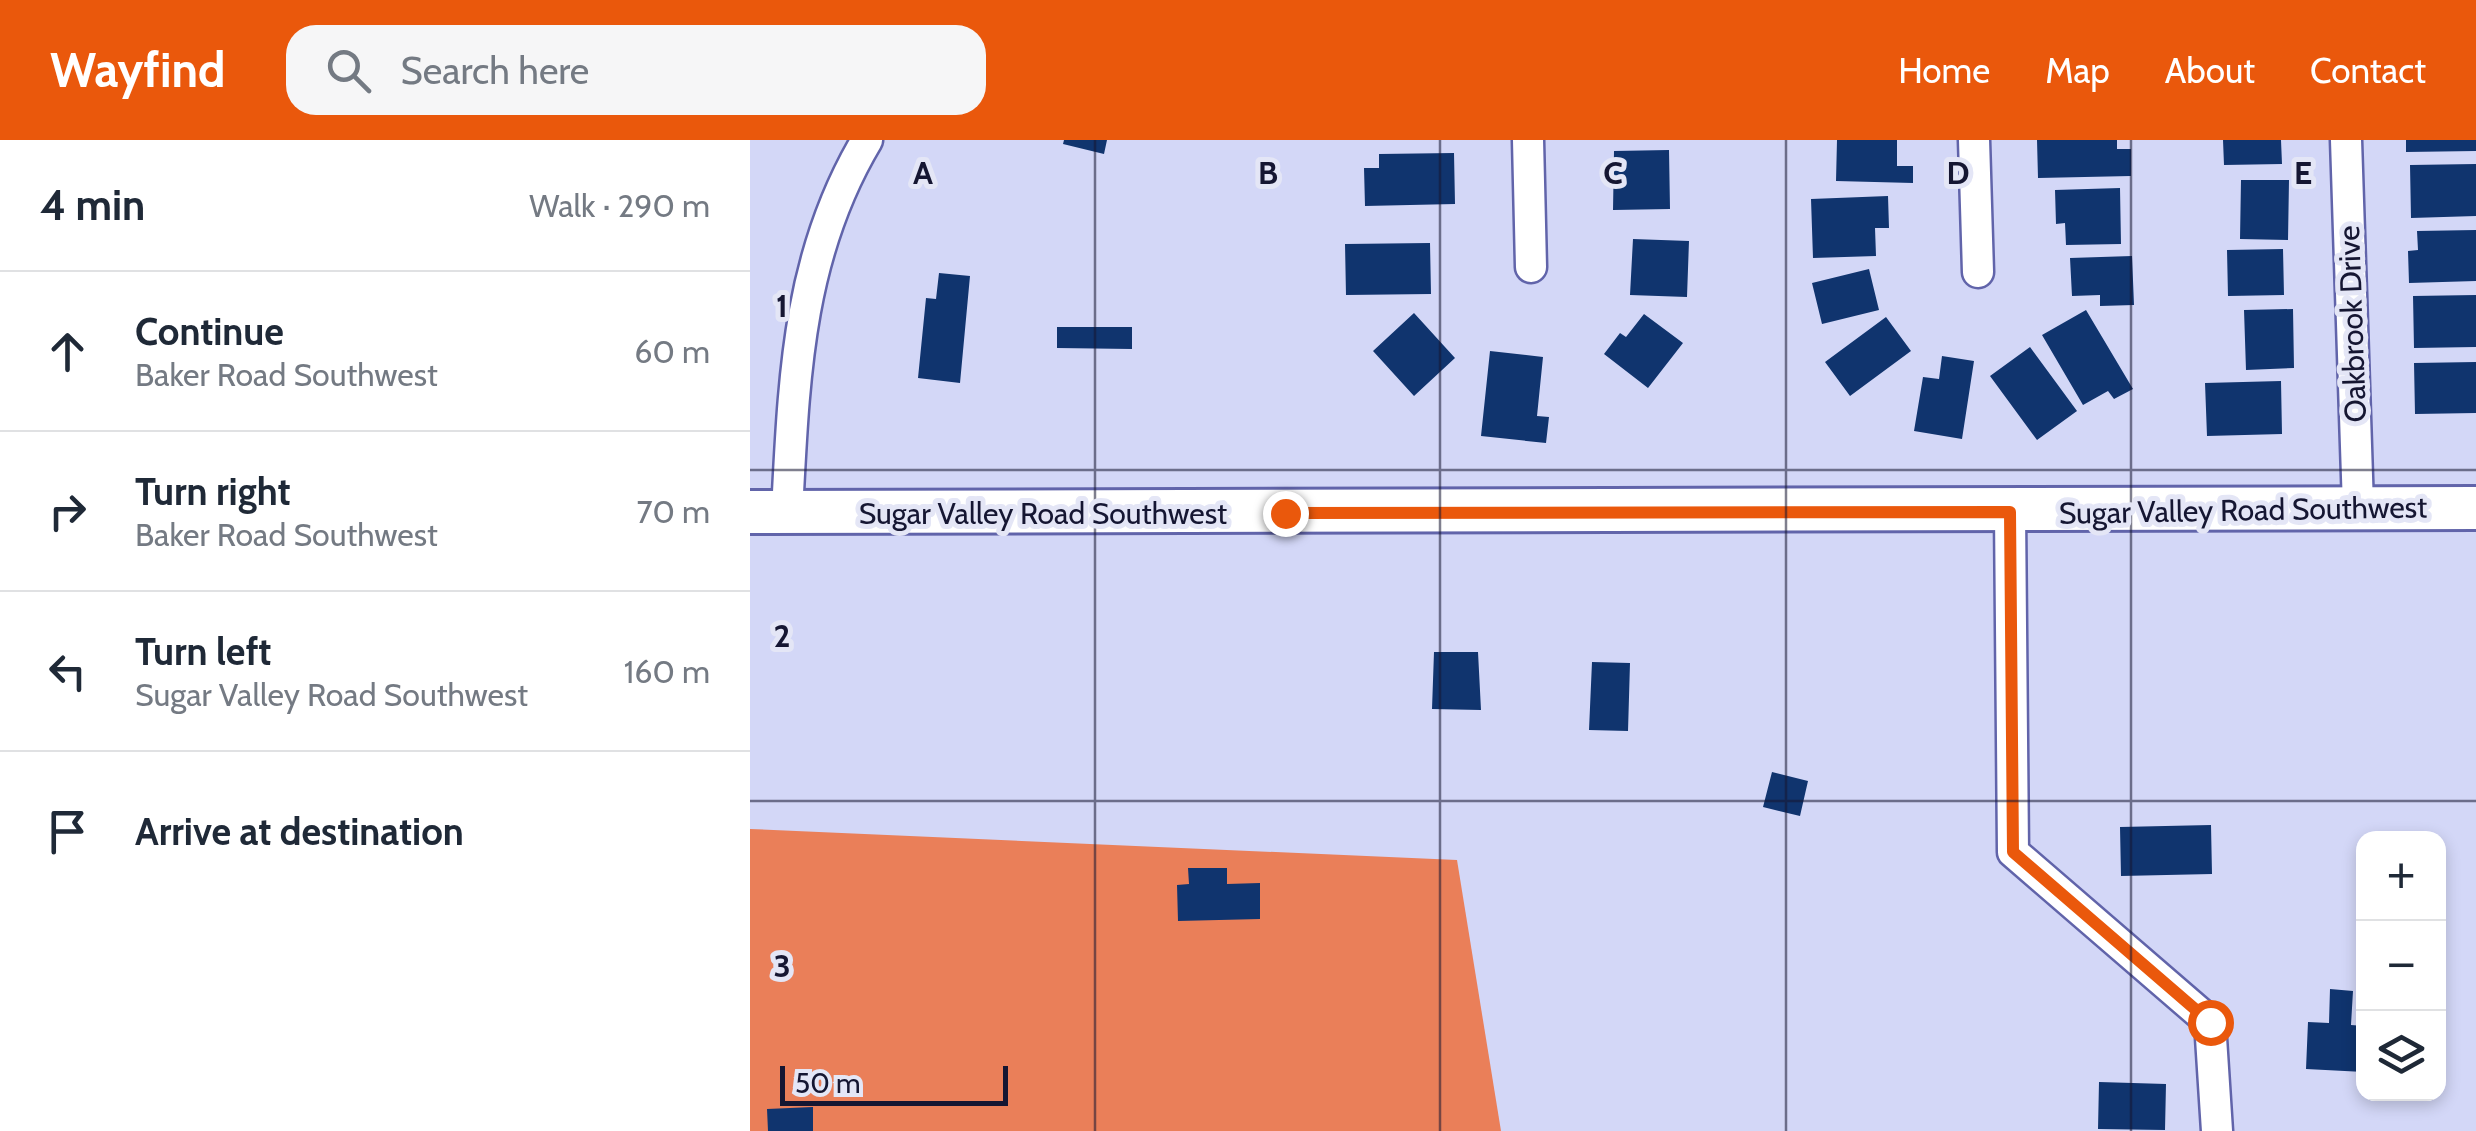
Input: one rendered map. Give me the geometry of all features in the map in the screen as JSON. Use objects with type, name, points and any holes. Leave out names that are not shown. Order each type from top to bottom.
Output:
[{"type":"street","points":[[769,512],[816,252],[846,175],[867,140]]},
{"type":"street","points":[[1528,140],[1530,266]]},
{"type":"street","points":[[1974,140],[1978,272]]},
{"type":"street","name":"Oakbrook Drive","points":[[2346,140],[2358,507]]},
{"type":"street","name":"Sugar Valley Road Southwest","points":[[769,512],[2476,508]]},
{"type":"street","points":[[2010,512],[2013,852],[2210,1022],[2216,1131]]},
{"type":"shaded area","points":[[750,829],[1457,860],[1501,1131],[750,1131]]},
{"type":"building","points":[[1064,140],[1107,140],[1104,154],[1063,144]]},
{"type":"building","points":[[1837,140],[1897,140],[1897,166],[1913,166],[1913,183],[1836,181]]},
{"type":"building","points":[[2037,140],[2117,140],[2117,149],[2131,149],[2131,176],[2038,178]]},
{"type":"building","points":[[2223,140],[2281,140],[2282,164],[2224,165]]},
{"type":"building","points":[[2406,140],[2476,140],[2476,151],[2406,152]]},
{"type":"building","points":[[1669,150],[1670,209],[1613,210],[1614,151]]},
{"type":"building","points":[[1454,153],[1455,204],[1365,206],[1364,168],[1379,168],[1379,154]]},
{"type":"building","points":[[2476,164],[2476,216],[2411,218],[2410,165]]},
{"type":"building","points":[[2241,180],[2289,180],[2288,240],[2240,239]]},
{"type":"building","points":[[2120,188],[2121,244],[2066,245],[2065,223],[2056,224],[2055,190]]},
{"type":"building","points":[[1888,196],[1889,228],[1875,228],[1876,256],[1813,258],[1811,199]]},
{"type":"building","points":[[2476,230],[2476,281],[2409,283],[2408,251],[2418,250],[2417,231]]},
{"type":"building","points":[[1633,239],[1689,241],[1687,297],[1630,295]]},
{"type":"building","points":[[1430,243],[1431,294],[1346,295],[1345,244]]},
{"type":"building","points":[[2283,249],[2284,295],[2228,296],[2227,250]]},
{"type":"building","points":[[2132,256],[2134,305],[2100,306],[2100,295],[2072,296],[2070,258]]},
{"type":"building","points":[[1869,269],[1879,310],[1822,324],[1812,283]]},
{"type":"building","points":[[939,273],[970,276],[960,383],[918,378],[926,298],[936,299]]},
{"type":"building","points":[[2476,295],[2476,347],[2414,348],[2413,296]]},
{"type":"building","points":[[2293,309],[2294,368],[2246,370],[2244,310]]},
{"type":"building","points":[[2086,310],[2133,389],[2114,399],[2108,391],[2083,405],[2042,335]]},
{"type":"building","points":[[1414,313],[1455,358],[1414,396],[1373,351]]},
{"type":"building","points":[[1644,314],[1683,343],[1648,388],[1604,354],[1620,333],[1626,337]]},
{"type":"building","points":[[1886,317],[1911,351],[1850,396],[1825,362]]},
{"type":"building","points":[[1057,327],[1132,327],[1132,349],[1057,348]]},
{"type":"building","points":[[2030,347],[2077,411],[2037,440],[1990,376]]},
{"type":"building","points":[[1490,351],[1543,357],[1537,416],[1549,417],[1546,443],[1481,436]]},
{"type":"building","points":[[1942,356],[1974,361],[1962,439],[1914,431],[1923,377],[1939,379]]},
{"type":"building","points":[[2476,362],[2476,413],[2415,414],[2414,363]]},
{"type":"building","points":[[2281,381],[2282,434],[2207,436],[2205,383]]},
{"type":"building","points":[[1434,652],[1478,652],[1481,710],[1432,709]]},
{"type":"building","points":[[1592,662],[1630,663],[1628,731],[1589,730]]},
{"type":"building","points":[[1772,772],[1808,781],[1800,816],[1763,807]]},
{"type":"building","points":[[2211,825],[2212,874],[2121,876],[2120,827]]},
{"type":"building","points":[[1188,868],[1227,868],[1227,884],[1260,883],[1260,919],[1178,921],[1177,885],[1189,884]]},
{"type":"building","points":[[2330,989],[2353,991],[2351,1025],[2356,1025],[2356,1072],[2306,1069],[2308,1022],[2329,1023]]},
{"type":"building","points":[[2099,1082],[2166,1084],[2165,1130],[2098,1129]]},
{"type":"building","points":[[813,1107],[813,1131],[768,1131],[767,1109]]},
{"type":"route","points":[[1285,513],[2010,512],[2013,852],[2210,1022]]}]
